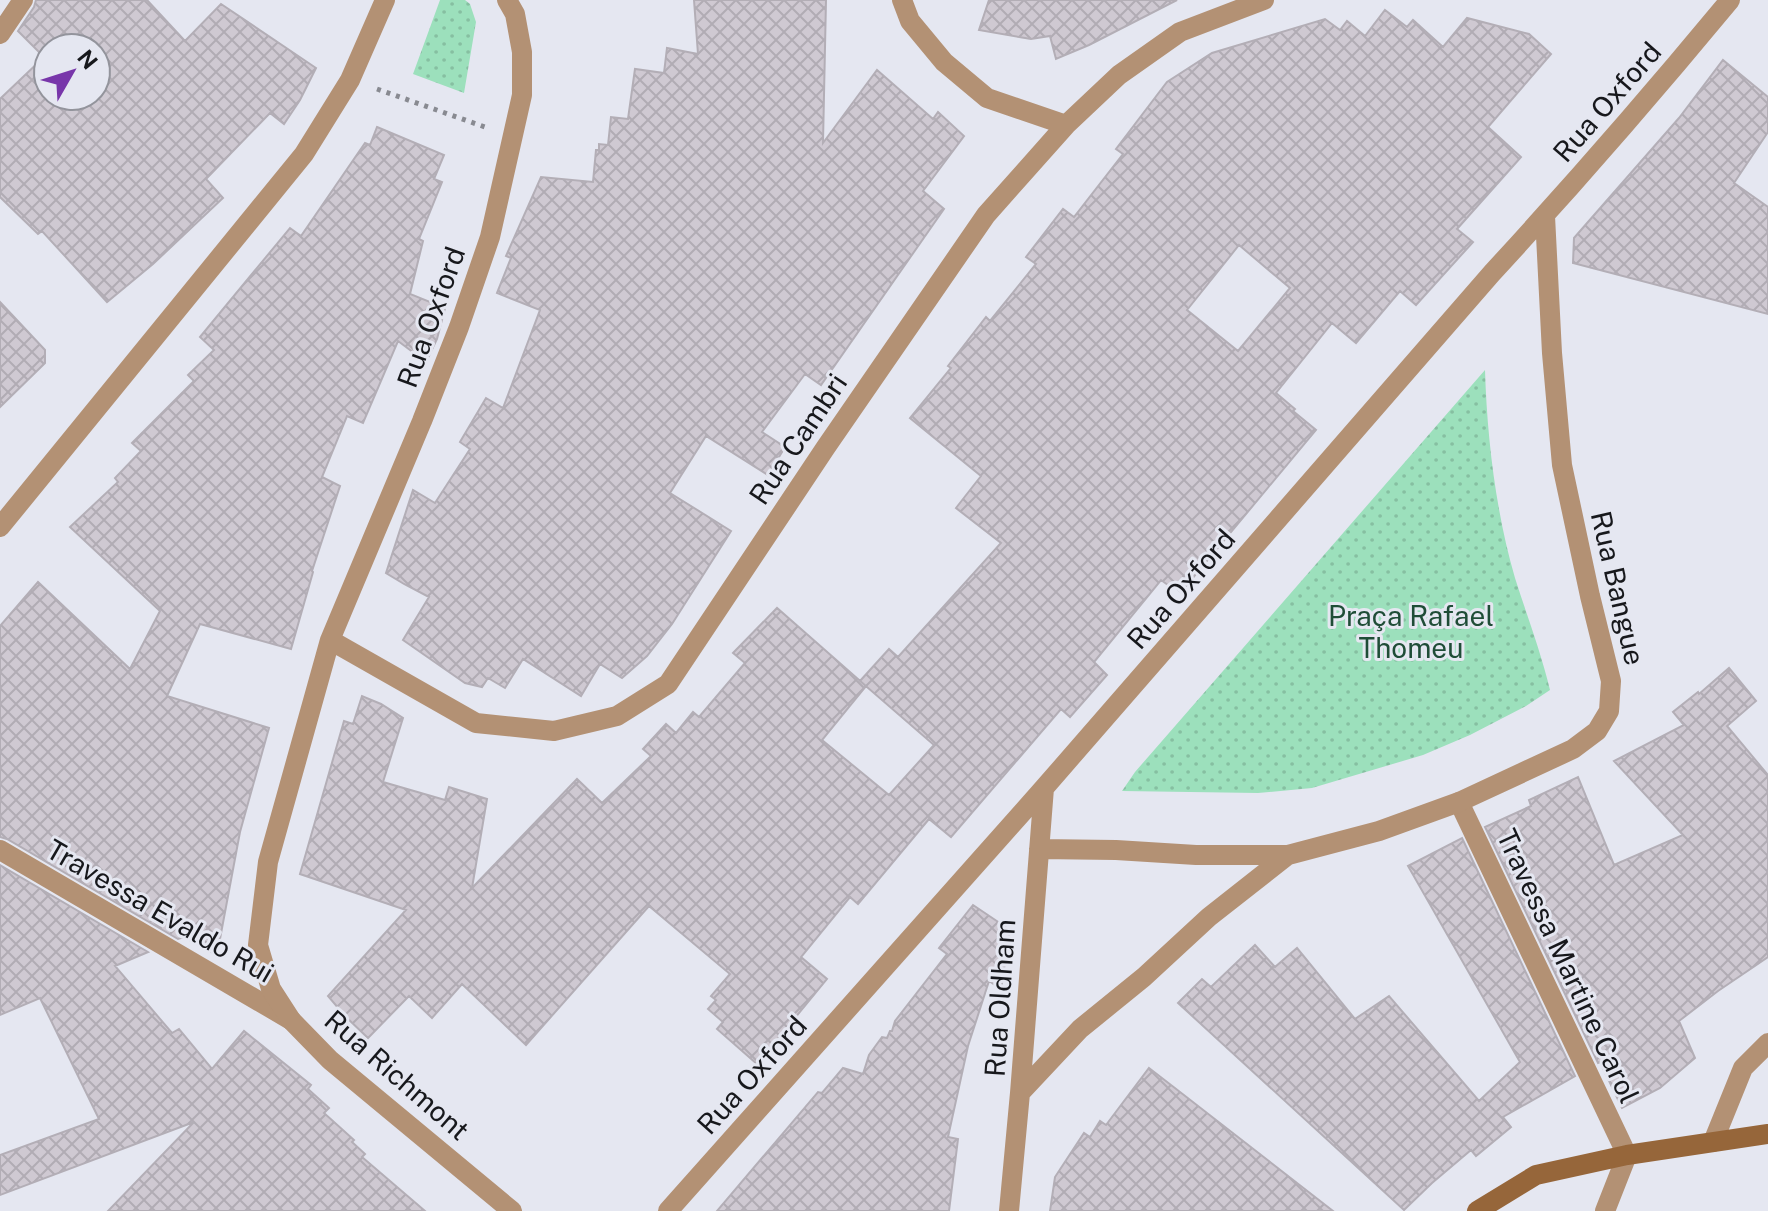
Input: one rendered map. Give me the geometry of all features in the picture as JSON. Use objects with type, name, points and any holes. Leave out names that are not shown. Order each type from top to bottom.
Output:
[{"type":"street","points":[[0,34],[23,0]]},
{"type":"street","points":[[0,527],[304,154],[350,80],[385,0]]},
{"type":"street","name":"Rua Oxford","points":[[330,640],[422,421],[490,237],[522,95],[522,52],[515,14],[507,0]]},
{"type":"street","points":[[902,0],[910,21],[944,62],[987,98],[1066,125]]},
{"type":"street","name":"Rua Cambri","points":[[330,640],[476,723],[554,731],[617,716],[668,684],[832,437],[986,215],[1066,125],[1119,75],[1180,32],[1264,0]]},
{"type":"street","name":"Rua Oxford","points":[[668,1211],[1044,788],[1730,0]]},
{"type":"street","name":"Rua Bangue","points":[[1039,849],[1288,855],[1379,831],[1459,802],[1573,749],[1597,731],[1609,711],[1611,681],[1562,465],[1545,216]]},
{"type":"street","name":"Rua Richmont","points":[[330,640],[268,862],[258,945],[271,989],[291,1020],[330,1060],[512,1211]]},
{"type":"street","name":"Rua Oldham","points":[[1009,1211],[1044,788]]},
{"type":"street","name":"Travessa Martine Carol","points":[[1459,802],[1627,1155]]},
{"type":"street","name":"Travessa Evaldo Rui","points":[[0,850],[291,1020]]},
{"type":"street","name":"Rua Bangue","points":[[1020,1093],[1080,1029],[1144,977],[1209,917],[1288,855]]},
{"type":"street","points":[[1713,1142],[1743,1068],[1768,1043]]},
{"type":"street","points":[[1477,1211],[1536,1175],[1627,1155],[1768,1134]]},
{"type":"street","points":[[1605,1211],[1627,1155]]},
{"type":"path","points":[[350,80],[514,137]]},
{"type":"green space","points":[[440,0],[465,0],[470,4],[476,22],[464,93],[413,74]]},
{"type":"green space","name":"Praça Rafael Thomeu","points":[[1485,370],[1490,449],[1503,528],[1515,578],[1550,690],[1470,735],[1423,755],[1312,788],[1258,793],[1122,791],[1135,772]]},
{"type":"building","points":[[36,0],[147,0],[185,41],[221,4],[316,68],[284,124],[270,113],[206,179],[223,198],[153,264],[107,302],[42,231],[38,234],[0,197],[0,99],[32,68],[32,112],[112,112],[112,32],[32,32],[32,45],[18,31]]},
{"type":"building","points":[[694,0],[826,0],[823,143],[877,70],[933,119],[938,112],[964,136],[923,191],[944,209],[821,385],[805,374],[762,432],[785,447],[768,475],[706,436],[670,493],[731,531],[672,624],[647,656],[622,678],[600,664],[581,696],[523,659],[505,688],[488,678],[482,687],[465,683],[403,640],[429,597],[386,573],[413,490],[435,503],[470,449],[460,442],[486,398],[503,408],[540,310],[497,293],[511,258],[506,256],[541,177],[593,182],[596,150],[599,150],[599,144],[608,145],[611,117],[628,119],[635,69],[664,73],[667,48],[698,54]]},
{"type":"building","points":[[989,0],[1177,0],[1056,59],[1050,36],[1031,39],[979,30]]},
{"type":"building","points":[[1385,10],[1407,27],[1413,20],[1443,47],[1467,18],[1529,34],[1551,54],[1488,127],[1521,157],[1457,229],[1473,242],[1416,305],[1400,291],[1356,343],[1332,323],[1276,393],[1316,430],[1181,592],[1161,580],[1094,662],[1107,675],[1070,717],[1061,709],[951,837],[929,819],[858,904],[850,897],[801,957],[827,979],[757,1064],[717,1029],[723,1022],[708,1009],[716,1000],[711,996],[730,974],[649,906],[526,1045],[462,984],[432,1018],[409,996],[368,1038],[345,1016],[328,996],[406,910],[300,874],[344,721],[353,724],[362,696],[403,718],[383,782],[445,800],[449,787],[487,799],[472,888],[577,779],[602,803],[651,756],[643,749],[666,724],[676,733],[693,712],[699,717],[745,663],[733,653],[777,608],[860,681],[889,649],[898,657],[1001,543],[956,508],[981,476],[910,418],[951,368],[948,366],[986,317],[990,321],[1036,264],[1026,257],[1063,209],[1074,217],[1123,154],[1116,149],[1167,82],[1212,53],[1325,19],[1340,30],[1347,21],[1365,36]],"holes":[[[1239,245],[1290,288],[1238,351],[1187,310]],[[866,686],[934,745],[889,795],[822,740]]]},
{"type":"building","points":[[1723,60],[1768,97],[1768,132],[1734,183],[1768,207],[1768,314],[1573,263],[1574,238],[1679,118]]},
{"type":"building","points":[[377,127],[444,155],[434,179],[442,182],[419,239],[423,241],[410,294],[445,308],[437,339],[426,362],[398,341],[363,423],[347,416],[322,477],[340,486],[291,649],[200,624],[167,696],[269,728],[240,832],[217,955],[184,937],[178,939],[0,837],[0,626],[38,582],[130,669],[160,611],[70,527],[118,482],[115,478],[141,451],[132,443],[194,381],[188,375],[214,350],[200,337],[290,228],[301,236],[365,143],[370,145]]},
{"type":"building","points":[[0,302],[45,350],[45,363],[0,407]]},
{"type":"building","points":[[1729,668],[1756,701],[1727,726],[1768,775],[1768,957],[1679,1021],[1695,1058],[1660,1088],[1622,1108],[1485,827],[1531,806],[1529,800],[1578,777],[1614,865],[1683,835],[1614,761],[1684,725],[1673,712]]},
{"type":"building","points":[[1462,838],[1575,1076],[1503,1117],[1511,1127],[1476,1156],[1471,1150],[1404,1210],[1178,1003],[1202,979],[1211,987],[1255,945],[1275,967],[1297,948],[1355,1019],[1389,996],[1479,1101],[1520,1062],[1408,866]]},
{"type":"building","points":[[0,865],[148,952],[115,966],[172,1033],[179,1029],[212,1069],[244,1031],[311,1085],[308,1089],[329,1108],[324,1113],[354,1140],[352,1142],[365,1154],[362,1157],[425,1211],[108,1211],[194,1122],[0,1195],[0,1155],[99,1119],[40,998],[0,1015]]},
{"type":"building","points":[[973,905],[1010,930],[1001,989],[989,981],[968,1046],[948,1137],[958,1139],[949,1211],[717,1211],[818,1092],[822,1093],[843,1068],[863,1074],[869,1055],[882,1037],[887,1038],[895,1021],[947,954],[939,948]]},
{"type":"building","points":[[1149,1068],[1333,1211],[1050,1211],[1055,1177],[1084,1133],[1090,1137],[1100,1121],[1106,1125]]}]
